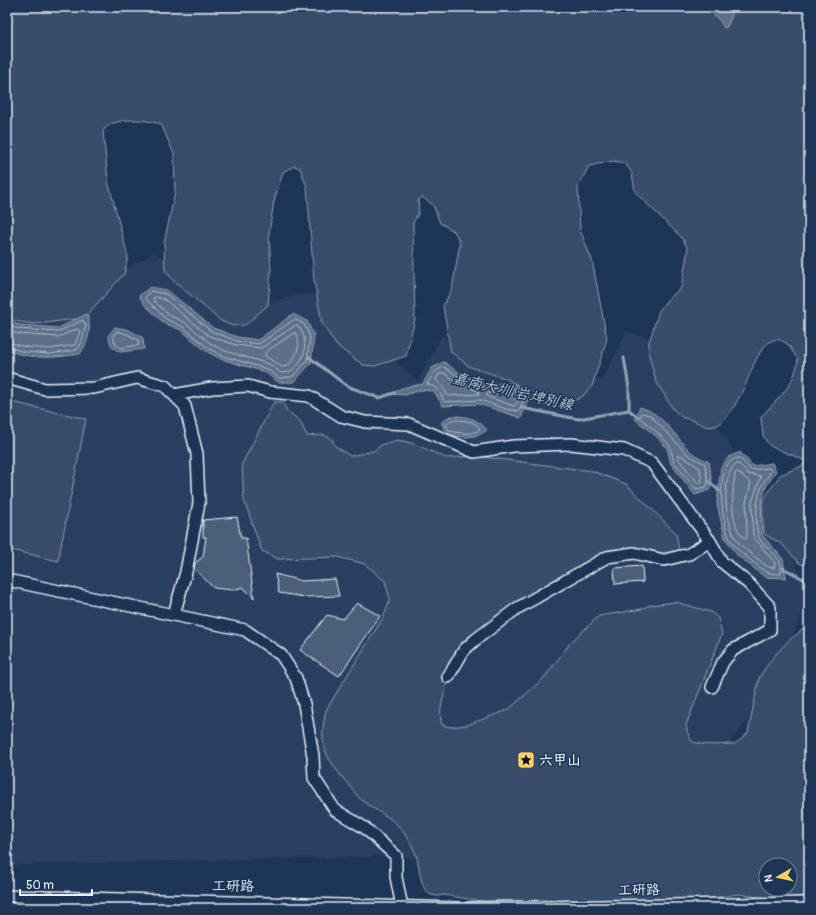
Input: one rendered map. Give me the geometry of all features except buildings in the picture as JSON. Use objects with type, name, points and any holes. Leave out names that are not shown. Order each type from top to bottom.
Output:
[{"type":"street","points":[[7,378],[45,389],[94,388],[137,378],[164,386],[185,406],[197,454],[199,503],[186,572],[174,614]]},
{"type":"street","points":[[174,395],[212,388],[248,386],[270,392],[310,396],[341,416],[365,422],[409,424],[474,452],[514,446],[571,444],[624,450],[652,463],[710,541],[722,562],[749,584],[770,607],[770,630],[733,650],[723,662],[712,687]]},
{"type":"street","points":[[448,677],[464,650],[516,609],[607,557],[634,553],[664,560],[689,554],[710,541]]},
{"type":"street","points":[[7,580],[174,614],[198,622],[245,630],[281,656],[296,678],[304,704],[313,756],[314,778],[335,810],[365,828],[396,856],[396,877],[406,907]]},
{"type":"street","name":"工研路","points":[[7,896],[209,904],[457,908]]},
{"type":"street","points":[[27,908],[28,897]]},
{"type":"street","name":"工研路","points":[[469,908],[809,902]]},
{"type":"shaded area","points":[[7,7],[493,7],[496,12],[500,11],[502,7],[709,7],[710,11],[721,21],[732,16],[728,7],[809,7],[809,567],[799,563],[782,544],[764,534],[762,503],[780,475],[802,466],[806,461],[770,446],[763,436],[761,417],[785,391],[793,377],[798,359],[787,344],[779,340],[771,341],[759,354],[744,388],[732,410],[720,424],[715,426],[711,427],[703,425],[683,418],[673,409],[656,381],[649,355],[649,342],[659,311],[667,300],[681,288],[688,249],[682,238],[635,192],[632,173],[625,163],[613,161],[589,166],[578,187],[580,230],[592,260],[607,339],[592,386],[583,396],[561,408],[542,405],[508,379],[470,367],[451,352],[443,306],[452,289],[460,243],[455,232],[440,223],[433,205],[422,197],[418,200],[419,212],[413,223],[415,319],[406,356],[375,366],[363,365],[336,345],[322,323],[314,280],[307,187],[300,168],[294,166],[283,172],[274,201],[269,233],[271,271],[268,305],[245,325],[233,326],[221,321],[173,280],[165,270],[164,244],[175,192],[174,154],[161,124],[147,121],[122,121],[108,126],[103,131],[108,181],[128,257],[124,274],[84,318],[35,324],[7,320]]},
{"type":"shaded area","points":[[155,253],[234,310],[295,296],[319,293],[418,381],[442,335],[496,376],[603,379],[626,332],[663,341],[779,522],[809,598],[763,702],[713,763],[484,866],[396,856],[7,865],[7,304],[123,270]]},
{"type":"shaded area","points":[[7,401],[86,419],[58,561],[7,549]]},
{"type":"shaded area","points":[[274,402],[283,402],[286,410],[300,421],[307,436],[324,435],[332,439],[335,446],[350,456],[374,451],[381,445],[397,440],[412,443],[446,458],[475,456],[592,471],[626,484],[676,533],[679,550],[670,565],[661,566],[640,551],[623,553],[516,610],[491,629],[469,649],[452,672],[443,698],[440,715],[442,725],[450,727],[467,725],[508,710],[544,678],[571,642],[599,616],[642,609],[650,605],[676,602],[711,612],[718,618],[722,634],[686,725],[689,737],[691,740],[699,744],[735,744],[748,733],[759,678],[775,655],[809,625],[809,895],[798,897],[798,857],[758,857],[758,897],[739,894],[698,900],[663,899],[637,904],[500,904],[429,894],[422,882],[415,852],[407,837],[392,820],[369,806],[358,796],[334,766],[325,750],[323,742],[326,710],[384,616],[390,599],[385,581],[365,564],[338,557],[278,559],[262,551],[244,500],[242,464]]},
{"type":"shaded area","points":[[758,897],[796,897],[777,900]]},
{"type":"water","points":[[709,7],[728,7],[732,16],[727,27],[724,28]]},
{"type":"water","points":[[150,287],[167,290],[213,328],[237,337],[258,340],[293,314],[307,321],[314,336],[311,363],[294,382],[278,382],[265,372],[221,359],[206,351],[181,330],[164,323],[145,305],[139,296]]},
{"type":"water","points":[[87,314],[89,319],[89,334],[86,344],[80,354],[35,357],[7,350],[7,322],[20,325],[58,328]]},
{"type":"water","points":[[115,327],[129,330],[143,338],[144,349],[120,352],[112,347],[108,336]]},
{"type":"water","points":[[444,362],[461,374],[486,384],[515,383],[529,398],[521,418],[479,404],[443,406],[434,391],[421,390],[405,395],[391,394],[402,388],[423,384],[432,368]]},
{"type":"water","points":[[640,407],[655,414],[692,453],[709,462],[712,484],[709,490],[695,495],[671,464],[667,448],[655,435],[635,419]]},
{"type":"water","points":[[450,416],[471,418],[487,430],[478,435],[468,437],[448,434],[441,423]]},
{"type":"water","points":[[740,452],[753,466],[772,463],[776,471],[766,487],[761,503],[762,535],[783,559],[786,578],[765,577],[737,555],[725,538],[717,504],[721,467],[729,457]]},
{"type":"waterway","name":"嘉南大圳 岩埤別線","points":[[309,357],[347,386],[379,398],[394,393]]},
{"type":"waterway","points":[[624,358],[629,388],[629,410]]},
{"type":"waterway","name":"嘉南大圳 岩埤別線","points":[[522,408],[578,419],[629,410],[638,417]]},
{"type":"waterway","name":"嘉南大圳 岩埤別線","points":[[710,482],[719,491]]},
{"type":"waterway","name":"嘉南大圳 岩埤別線","points":[[783,568],[809,582]]},
{"type":"place","name":"六甲山","points":[[526,760]]}]
